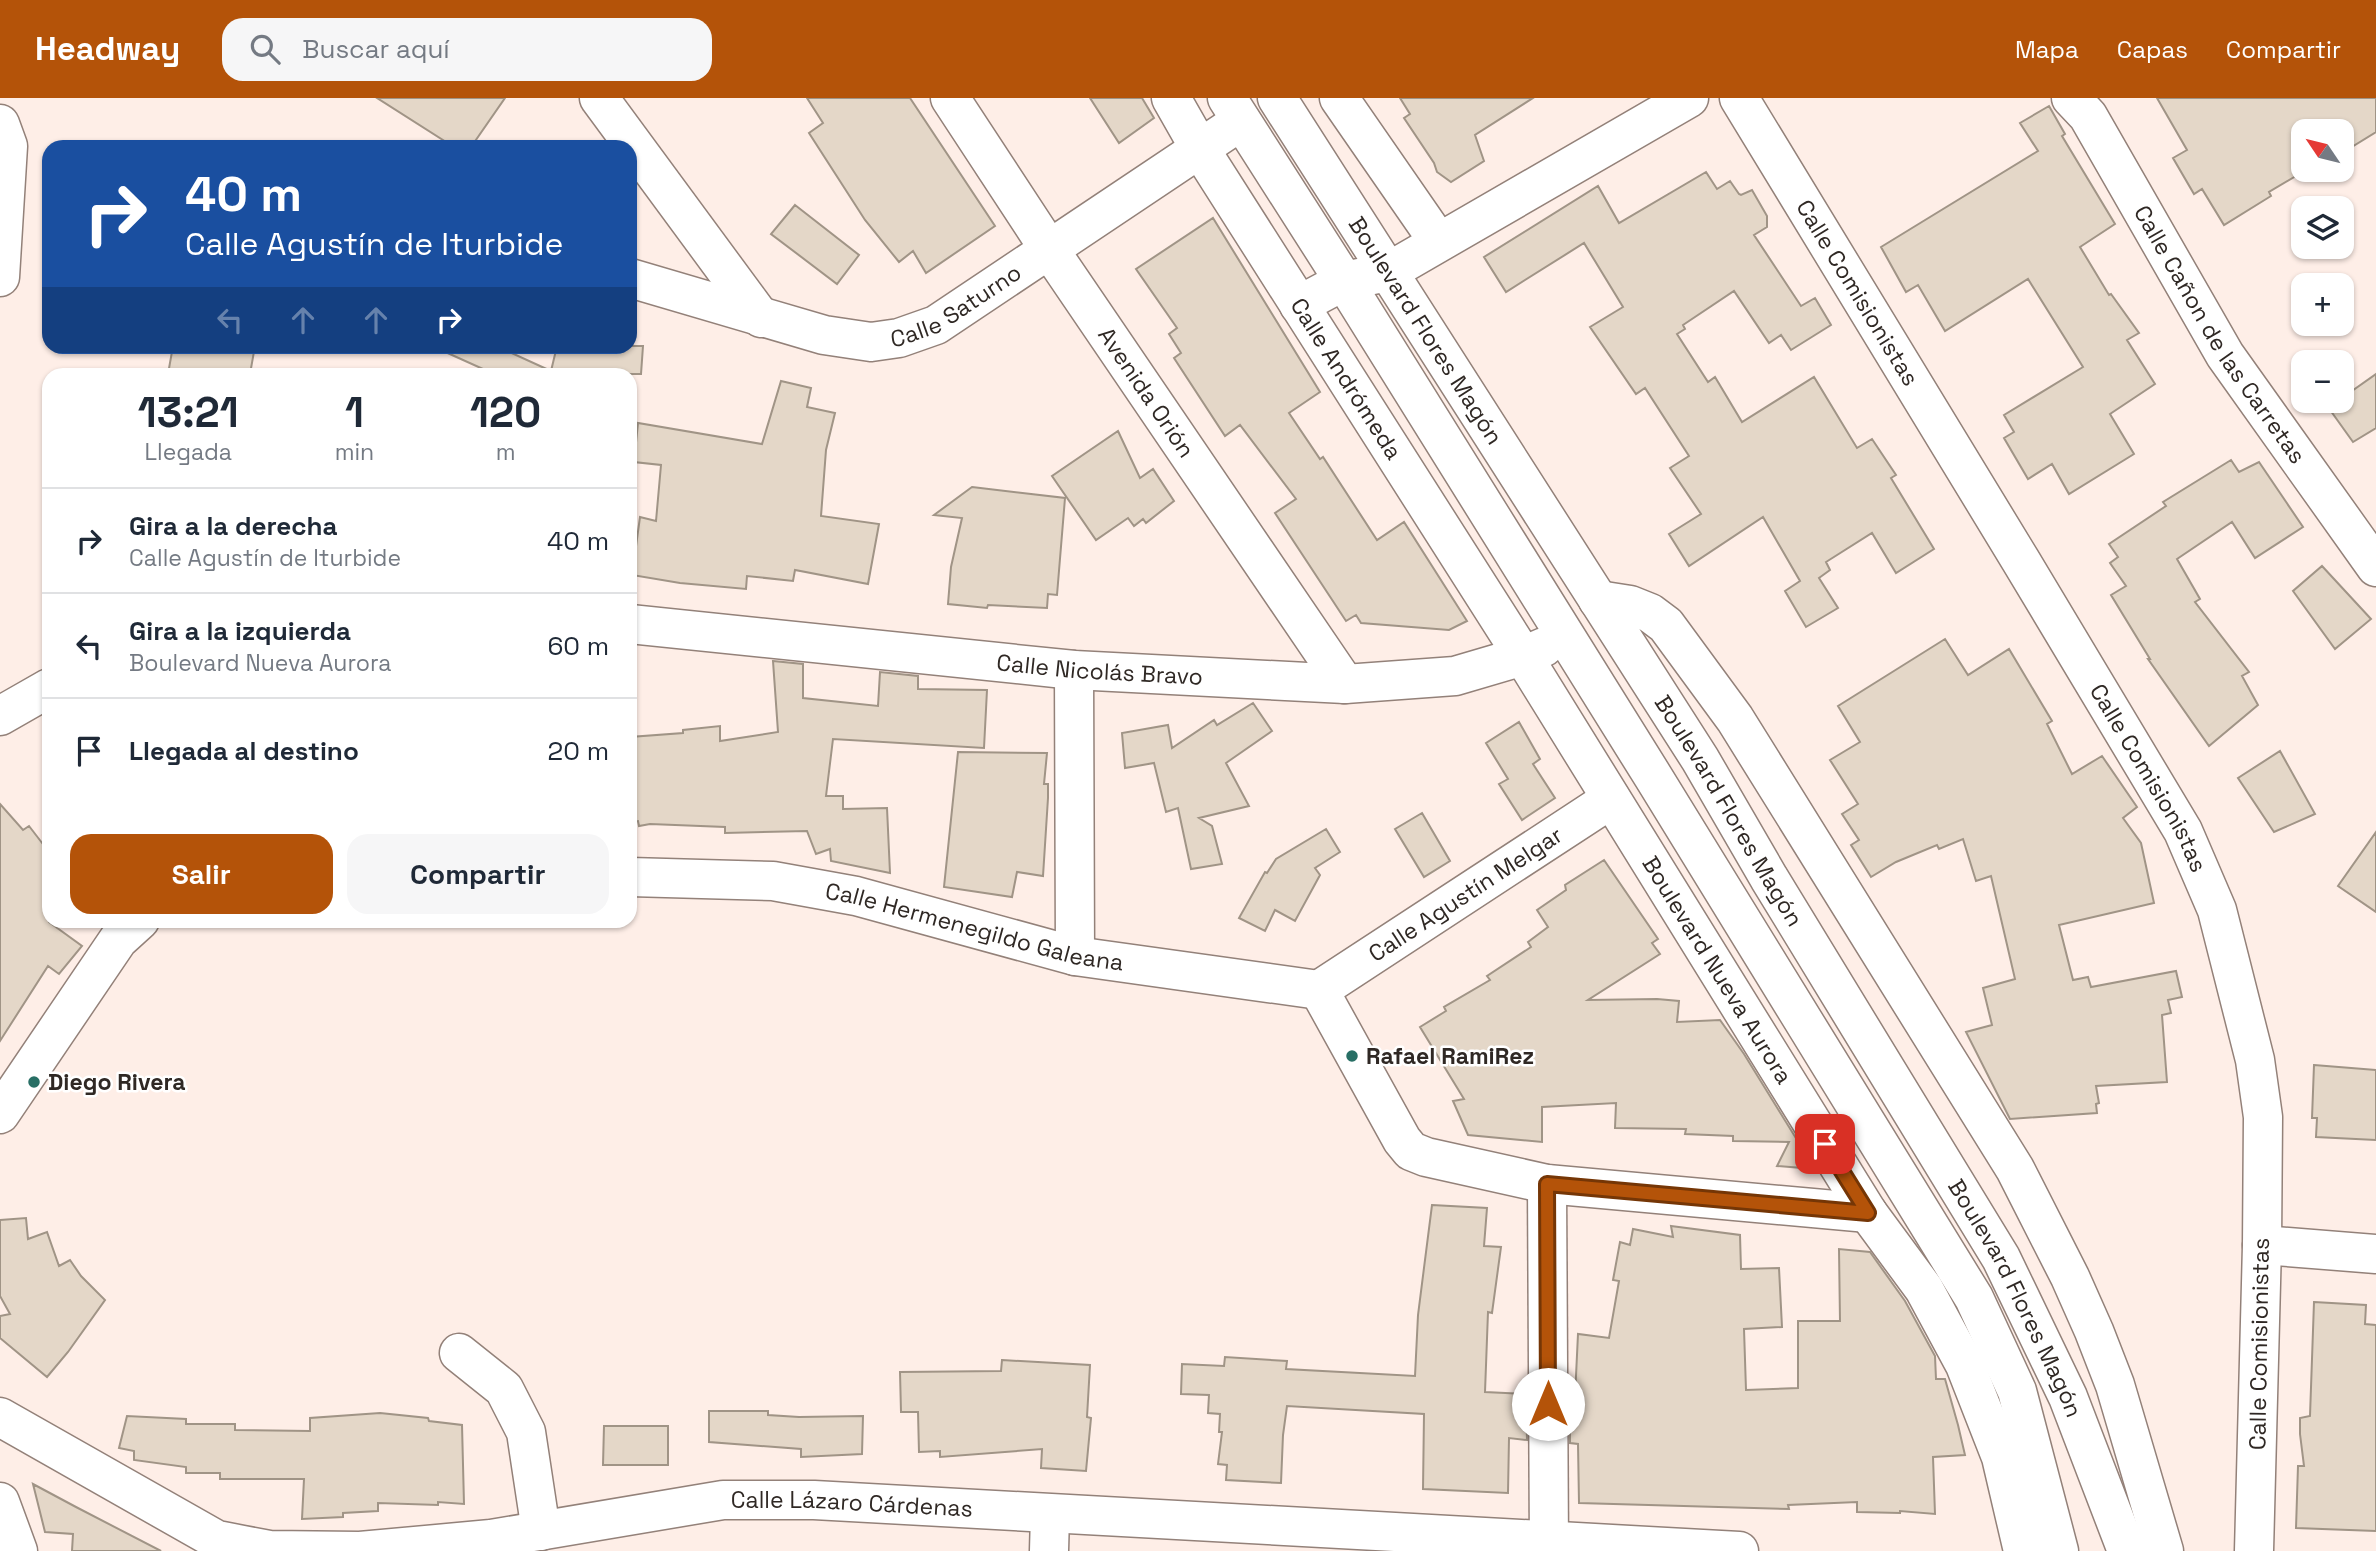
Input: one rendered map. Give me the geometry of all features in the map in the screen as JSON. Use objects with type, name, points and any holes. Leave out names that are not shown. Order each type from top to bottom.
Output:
[{"type":"street","points":[[599,98],[630,140]]},
{"type":"street","name":"Avenida Orión","points":[[950,98],[1049,249],[1345,684]]},
{"type":"street","name":"Calle Andrómeda","points":[[1171,98],[1200,149],[1523,656]]},
{"type":"street","name":"Boulevard Flores Magón","points":[[1278,98],[1700,759],[1769,878],[2001,1258],[2068,1397],[2127,1551]]},
{"type":"street","points":[[1339,98],[1438,241]]},
{"type":"street","points":[[1299,305],[1344,281],[1388,272],[1689,98]]},
{"type":"street","name":"Calle Comisionistas","points":[[1739,98],[2183,831],[2217,910],[2255,1060],[2263,1117],[2254,1551]]},
{"type":"street","name":"Calle Cañon de las Carretas","points":[[2071,98],[2088,116],[2225,355],[2376,567]]},
{"type":"street","name":"Calle Saturno","points":[[637,280],[824,335],[871,342],[899,338],[936,325],[1200,149],[1234,109]]},
{"type":"street","name":"Boulevard Flores Magón","points":[[1234,109],[1741,918],[1974,1298],[2017,1391],[2059,1551]]},
{"type":"street","points":[[0,124],[8,146],[0,277]]},
{"type":"street","points":[[637,150],[761,318]]},
{"type":"street","points":[[1598,600],[1630,605],[1650,613],[1665,625],[1735,719],[2015,1169],[2094,1331],[2115,1385],[2164,1551]]},
{"type":"street","name":"Calle Nicolás Bravo","points":[[637,625],[1074,670],[1345,684],[1455,676],[1523,656],[1566,639]]},
{"type":"street","name":"Boulevard Nueva Aurora","points":[[1523,656],[1868,1213],[1924,1289],[1965,1365],[2001,1457],[2023,1551]]},
{"type":"street","points":[[1074,670],[1075,956]]},
{"type":"street","points":[[0,716],[42,692]]},
{"type":"street","name":"Calle Agustín Melgar","points":[[1319,990],[1611,799]]},
{"type":"street","name":"Calle Hermenegildo Galeana","points":[[637,877],[773,881],[856,896],[1075,956],[1319,990]]},
{"type":"street","points":[[0,1114],[118,940],[131,928]]},
{"type":"street","points":[[1319,990],[1402,1140],[1411,1150],[1426,1157],[1547,1184],[1868,1213]]},
{"type":"street","points":[[1547,1184],[1549,1546]]},
{"type":"street","points":[[2262,1245],[2376,1254]]},
{"type":"street","points":[[458,1353],[505,1389],[526,1432],[541,1531]]},
{"type":"street","name":"Calle Lázaro Cárdenas","points":[[0,1417],[217,1540],[269,1550],[360,1551],[491,1539],[723,1500],[814,1500],[1049,1533],[1739,1551]]},
{"type":"street","points":[[0,1502],[18,1551]]},
{"type":"building","points":[[377,98],[505,98],[476,140],[443,140]]},
{"type":"building","points":[[807,98],[910,98],[995,226],[926,273],[913,251],[899,262],[865,220],[809,133],[823,123]]},
{"type":"building","points":[[1090,98],[1142,98],[1154,118],[1119,143]]},
{"type":"building","points":[[1400,98],[1533,98],[1475,135],[1484,161],[1451,182],[1437,172],[1434,163],[1404,118],[1410,114]]},
{"type":"building","points":[[2157,98],[2376,98],[2376,132],[2354,146],[2354,119],[2291,119],[2291,179],[2269,192],[2271,196],[2224,225],[2202,189],[2194,194],[2173,158],[2187,150]]},
{"type":"building","points":[[2049,106],[2065,134],[2062,136],[2115,224],[2080,247],[2109,295],[2111,294],[2139,333],[2127,340],[2155,384],[2110,414],[2134,454],[2069,494],[2052,464],[2028,479],[2004,438],[2014,432],[2004,415],[2083,367],[2028,279],[1945,331],[1918,285],[1906,292],[1881,247],[2038,151],[2020,123]]},
{"type":"building","points":[[1706,172],[1717,189],[1730,181],[1741,195],[1752,190],[1767,216],[1767,227],[1754,235],[1801,306],[1815,298],[1831,325],[1791,350],[1781,335],[1769,343],[1734,291],[1683,325],[1685,329],[1677,334],[1708,382],[1715,377],[1742,422],[1814,377],[1857,448],[1872,439],[1896,475],[1891,478],[1934,549],[1896,573],[1872,533],[1826,562],[1830,570],[1819,578],[1838,608],[1806,627],[1785,591],[1800,581],[1763,517],[1689,566],[1669,534],[1701,514],[1670,468],[1689,456],[1645,388],[1636,394],[1590,327],[1623,307],[1584,243],[1506,292],[1484,257],[1598,186],[1619,223]]},
{"type":"building","points":[[795,205],[859,255],[837,284],[771,234]]},
{"type":"building","points":[[1213,218],[1320,392],[1289,413],[1320,459],[1323,457],[1377,540],[1404,522],[1467,621],[1449,630],[1361,623],[1356,615],[1346,621],[1275,513],[1296,499],[1240,425],[1225,436],[1174,358],[1181,353],[1169,334],[1177,328],[1136,269]]},
{"type":"building","points":[[637,346],[643,346],[641,374],[637,374],[637,368],[552,368],[555,354],[637,354]]},
{"type":"building","points":[[172,354],[254,354],[251,368],[169,368]]},
{"type":"building","points":[[450,354],[514,354],[544,368],[481,368]]},
{"type":"building","points":[[2376,374],[2376,428],[2353,442],[2332,413],[2354,413],[2354,390]]},
{"type":"building","points":[[781,381],[811,388],[807,407],[835,413],[826,450],[821,516],[879,524],[868,584],[795,570],[793,581],[747,576],[746,589],[637,576],[640,517],[656,521],[661,465],[637,462],[638,423],[762,444]]},
{"type":"building","points":[[1118,431],[1140,478],[1153,469],[1174,501],[1146,523],[1143,519],[1134,526],[1128,518],[1096,540],[1052,476]]},
{"type":"building","points":[[2231,460],[2239,472],[2259,462],[2303,527],[2255,558],[2232,522],[2177,559],[2200,599],[2195,602],[2249,672],[2242,676],[2258,705],[2209,746],[2148,659],[2111,595],[2126,586],[2110,563],[2118,557],[2109,544],[2166,506],[2163,502]]},
{"type":"building","points":[[972,487],[1065,498],[1057,595],[1048,594],[1047,608],[988,605],[987,608],[948,604],[951,567],[962,518],[934,515]]},
{"type":"building","points":[[2322,566],[2371,619],[2335,649],[2293,591]]},
{"type":"building","points":[[1945,639],[1968,675],[2009,649],[2052,721],[2047,724],[2072,774],[2102,756],[2137,807],[2123,818],[2141,843],[2154,903],[2059,925],[2073,980],[2088,977],[2091,987],[2176,971],[2182,997],[2168,1000],[2171,1013],[2162,1015],[2167,1082],[2096,1086],[2099,1103],[2096,1104],[2097,1113],[2010,1119],[1966,1032],[1992,1025],[1983,988],[2015,979],[1991,876],[1976,881],[1963,839],[1939,849],[1937,845],[1896,862],[1871,877],[1851,845],[1859,840],[1842,814],[1858,804],[1830,760],[1860,742],[1838,706]]},
{"type":"building","points":[[773,661],[803,664],[803,698],[878,706],[880,672],[918,676],[918,689],[987,690],[984,748],[833,739],[826,796],[843,796],[843,809],[887,808],[890,873],[831,861],[830,849],[816,854],[807,831],[725,833],[725,827],[650,824],[639,826],[637,736],[683,733],[683,730],[720,726],[720,741],[778,732]]},
{"type":"building","points":[[1253,703],[1272,731],[1226,763],[1249,806],[1199,818],[1212,826],[1222,864],[1191,869],[1178,808],[1166,812],[1154,763],[1125,768],[1122,733],[1168,725],[1172,748],[1214,720],[1217,725]]},
{"type":"building","points":[[1519,722],[1540,759],[1533,764],[1555,798],[1522,820],[1499,784],[1508,779],[1486,743]]},
{"type":"building","points":[[2280,751],[2315,814],[2274,832],[2238,778]]},
{"type":"building","points":[[958,752],[1047,753],[1044,784],[1048,784],[1048,798],[1043,876],[1017,872],[1012,897],[944,887]]},
{"type":"building","points":[[0,804],[23,830],[29,826],[42,843],[42,928],[57,928],[82,946],[59,974],[48,966],[0,1041]]},
{"type":"building","points":[[1422,813],[1450,861],[1424,877],[1395,829]]},
{"type":"building","points":[[1326,829],[1340,852],[1315,868],[1320,875],[1295,921],[1275,910],[1265,931],[1239,918],[1265,872],[1267,873],[1276,859]]},
{"type":"building","points":[[2376,832],[2376,912],[2338,886]]},
{"type":"building","points":[[1604,860],[1658,939],[1652,943],[1660,954],[1588,1000],[1679,1001],[1677,1022],[1720,1020],[1815,1169],[1777,1166],[1789,1142],[1733,1141],[1733,1136],[1685,1134],[1686,1129],[1615,1128],[1616,1103],[1542,1107],[1542,1142],[1468,1135],[1453,1101],[1464,1099],[1420,1027],[1446,1011],[1444,1007],[1490,980],[1487,976],[1531,947],[1528,942],[1548,927],[1537,910],[1566,890],[1565,885]]},
{"type":"building","points":[[2314,1065],[2376,1070],[2376,1140],[2316,1137],[2317,1118],[2312,1118]]},
{"type":"building","points":[[1432,1205],[1487,1208],[1484,1246],[1501,1247],[1492,1313],[1488,1312],[1485,1392],[1526,1394],[1527,1440],[1509,1438],[1508,1493],[1423,1489],[1424,1414],[1287,1406],[1281,1483],[1226,1480],[1227,1465],[1218,1464],[1222,1432],[1219,1432],[1220,1414],[1208,1413],[1209,1395],[1181,1394],[1182,1364],[1224,1366],[1225,1357],[1287,1361],[1286,1369],[1415,1376],[1418,1315]]},
{"type":"building","points":[[26,1218],[28,1239],[47,1232],[59,1266],[70,1260],[81,1276],[105,1300],[47,1377],[0,1338],[0,1316],[10,1314],[0,1296],[0,1220]]},
{"type":"building","points":[[1671,1226],[1740,1235],[1741,1269],[1779,1268],[1782,1327],[1744,1329],[1746,1390],[1798,1388],[1798,1321],[1840,1321],[1839,1249],[1870,1252],[1905,1301],[1935,1356],[1936,1379],[1945,1379],[1958,1425],[1965,1455],[1933,1457],[1935,1514],[1900,1511],[1857,1512],[1857,1502],[1788,1505],[1789,1509],[1579,1503],[1578,1444],[1570,1443],[1570,1397],[1575,1397],[1578,1334],[1609,1338],[1619,1281],[1613,1280],[1620,1242],[1630,1245],[1633,1229],[1673,1237]]},
{"type":"building","points":[[2314,1302],[2366,1305],[2365,1324],[2376,1325],[2376,1531],[2296,1528],[2298,1466],[2304,1466],[2300,1418],[2310,1416]]},
{"type":"building","points":[[1002,1360],[1090,1365],[1087,1417],[1091,1418],[1086,1471],[1041,1468],[1042,1449],[940,1457],[940,1451],[919,1452],[918,1412],[901,1412],[900,1372],[1001,1371]]},
{"type":"building","points":[[709,1411],[768,1411],[768,1415],[799,1417],[863,1416],[862,1454],[801,1457],[801,1449],[709,1442]]},
{"type":"building","points":[[380,1413],[462,1425],[464,1504],[378,1503],[378,1511],[343,1513],[343,1517],[302,1519],[304,1479],[220,1479],[220,1473],[186,1473],[186,1467],[134,1460],[134,1451],[119,1448],[127,1416],[186,1419],[186,1424],[235,1424],[235,1430],[310,1431],[310,1418]]},
{"type":"building","points":[[604,1426],[668,1426],[668,1465],[603,1465]]},
{"type":"building","points":[[33,1484],[161,1551],[72,1551],[73,1534],[45,1532]]},
{"type":"place","name":"Rafael RamiRez","points":[[1352,1056]]},
{"type":"place","name":"Diego Rivera","points":[[34,1082]]},
{"type":"route","points":[[1548,1404],[1547,1184],[1868,1213],[1825,1144]]}]
